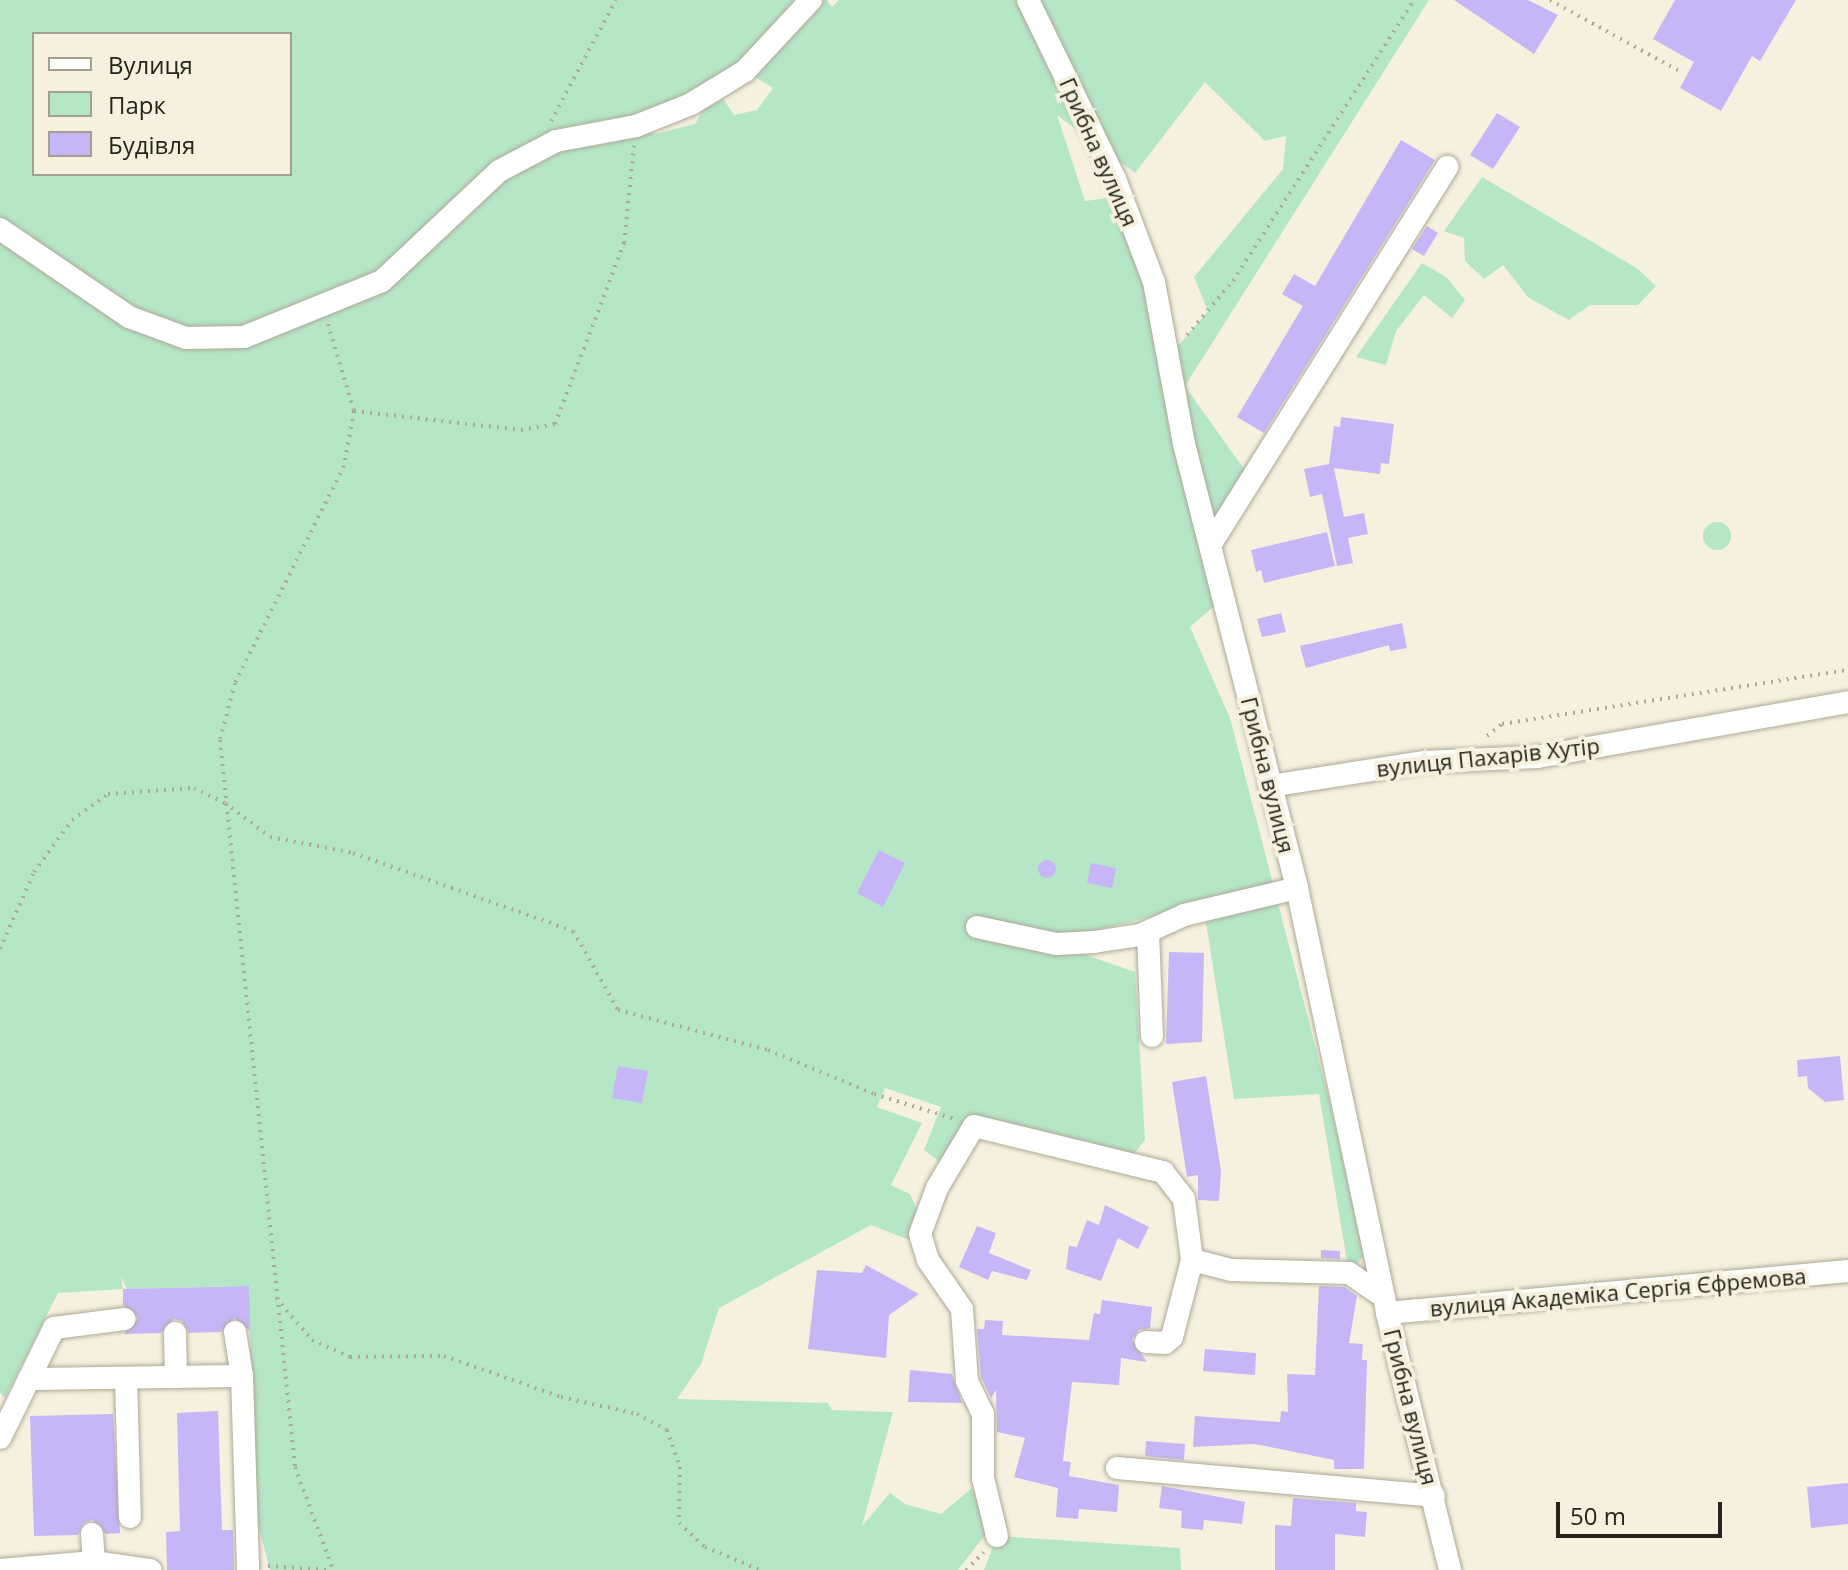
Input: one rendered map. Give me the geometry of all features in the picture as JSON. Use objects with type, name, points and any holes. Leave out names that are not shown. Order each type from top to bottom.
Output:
[{"type":"street","points":[[0,229],[129,317],[186,338],[244,337],[382,281],[499,171],[538,150],[556,141],[636,126],[691,104],[745,71],[811,0]]},
{"type":"street","name":"Грибна вулиця","points":[[1028,0],[1115,179],[1154,282],[1184,444],[1212,542],[1297,888],[1373,1249],[1450,1570]]},
{"type":"street","points":[[1212,542],[1447,167]]},
{"type":"street","name":"вулиця Пахарів Хутір","points":[[1270,786],[1457,760],[1537,757],[1848,702]]},
{"type":"street","points":[[977,927],[1067,945],[1148,932],[1184,915],[1297,888]]},
{"type":"street","points":[[1148,932],[1152,1036]]},
{"type":"street","points":[[997,1536],[984,1484],[983,1414],[967,1381],[962,1309],[928,1260],[920,1234],[937,1188],[974,1126],[1163,1172],[1184,1199],[1192,1260],[1172,1337],[1165,1343],[1146,1342]]},
{"type":"street","points":[[1349,1273],[1373,1249]]},
{"type":"street","points":[[1192,1260],[1231,1270],[1349,1273],[1386,1305]]},
{"type":"street","name":"вулиця Академіка Сергія Єфремова","points":[[1386,1305],[1848,1271]]},
{"type":"street","points":[[0,1438],[54,1328],[124,1319]]},
{"type":"street","points":[[235,1332],[242,1376],[248,1567]]},
{"type":"street","points":[[175,1333],[176,1377]]},
{"type":"street","points":[[29,1379],[242,1376]]},
{"type":"street","points":[[126,1378],[130,1517]]},
{"type":"street","points":[[1117,1468],[1434,1496]]},
{"type":"street","points":[[92,1534],[94,1562]]},
{"type":"street","points":[[0,1570],[43,1569],[94,1562],[150,1570]]},
{"type":"path","points":[[538,150],[596,29],[616,0]]},
{"type":"path","points":[[1167,358],[1233,281],[1414,0]]},
{"type":"path","points":[[1550,0],[1681,72]]},
{"type":"path","points":[[354,411],[521,430],[555,424],[624,243],[636,126]]},
{"type":"path","points":[[248,1567],[331,1570],[295,1467],[274,1297],[220,740],[235,683],[344,466],[354,411],[324,307]]},
{"type":"path","points":[[1457,760],[1502,724],[1848,670]]},
{"type":"path","points":[[0,949],[34,872],[72,820],[108,794],[194,788],[225,803],[270,837],[353,853],[573,931],[618,1010],[768,1050],[874,1094],[974,1126]]},
{"type":"path","points":[[274,1297],[312,1340],[350,1357],[444,1356],[561,1397],[637,1414],[667,1430],[680,1467],[679,1523],[705,1547],[760,1570]]},
{"type":"green space","points":[[0,0],[827,0],[832,7],[839,0],[1429,0],[1185,386],[1251,479],[1229,514],[1204,514],[1224,598],[1190,627],[1230,718],[1329,1099],[1364,1256],[1349,1273],[1319,1094],[1234,1099],[1203,904],[1049,942],[1135,972],[1145,1140],[1129,1160],[984,1127],[965,1117],[974,1126],[949,1168],[924,1150],[941,1107],[885,1088],[877,1107],[922,1123],[891,1185],[910,1194],[922,1222],[922,1245],[871,1225],[719,1308],[701,1364],[677,1399],[828,1403],[832,1410],[893,1412],[862,1526],[890,1493],[905,1504],[941,1514],[972,1488],[988,1531],[958,1570],[270,1570],[258,1524],[248,1286],[127,1289],[121,1277],[123,1289],[58,1293],[5,1398],[0,1393]],"holes":[[[745,71],[773,88],[757,110],[734,115],[723,99],[703,110],[695,124],[655,134],[637,126]],[[1205,82],[1265,141],[1286,136],[1283,169],[1194,277],[1208,311],[1168,358],[1122,196],[1085,201],[1057,115],[1135,173]]]},
{"type":"green space","points":[[1482,177],[1638,269],[1656,286],[1638,305],[1590,305],[1569,320],[1529,298],[1503,265],[1484,279],[1465,261],[1464,238],[1444,231]]},
{"type":"green space","points":[[1422,263],[1446,277],[1465,300],[1452,318],[1424,295],[1396,331],[1386,365],[1356,357]]},
{"type":"green space","points":[[1717,522],[1727,526],[1731,536],[1727,546],[1717,550],[1707,546],[1703,536],[1707,526]]},
{"type":"green space","points":[[997,1536],[1180,1548],[1181,1570],[984,1570]]},
{"type":"building","points":[[1454,0],[1528,0],[1558,15],[1534,54]]},
{"type":"building","points":[[1675,0],[1796,0],[1760,61],[1752,56],[1721,111],[1680,88],[1694,62],[1653,39]]},
{"type":"building","points":[[1497,113],[1520,127],[1493,169],[1470,155]]},
{"type":"building","points":[[1401,140],[1435,160],[1264,433],[1237,417],[1303,306],[1282,294],[1294,274],[1315,286]]},
{"type":"building","points":[[1427,226],[1438,233],[1424,256],[1412,249]]},
{"type":"building","points":[[1341,417],[1394,424],[1389,464],[1381,463],[1380,474],[1334,468],[1344,517],[1364,513],[1368,534],[1348,538],[1353,563],[1337,566],[1322,494],[1310,497],[1304,469],[1329,464],[1334,426],[1340,427]]},
{"type":"building","points":[[1327,532],[1335,566],[1264,583],[1261,570],[1256,572],[1251,550]]},
{"type":"building","points":[[1281,613],[1286,632],[1262,637],[1257,619]]},
{"type":"building","points":[[1402,623],[1407,648],[1390,651],[1389,645],[1306,668],[1300,646]]},
{"type":"building","points":[[879,850],[905,863],[883,907],[857,893]]},
{"type":"building","points":[[1043,860],[1051,860],[1056,869],[1054,876],[1043,878],[1038,873],[1038,865]]},
{"type":"building","points":[[1091,863],[1116,868],[1112,888],[1087,883]]},
{"type":"building","points":[[1169,952],[1204,953],[1202,1042],[1166,1044]]},
{"type":"building","points":[[1840,1056],[1844,1100],[1825,1102],[1808,1088],[1807,1076],[1798,1077],[1797,1060]]},
{"type":"building","points":[[618,1066],[648,1071],[642,1103],[612,1098]]},
{"type":"building","points":[[1206,1076],[1221,1171],[1219,1201],[1198,1200],[1198,1175],[1187,1177],[1172,1082]]},
{"type":"building","points":[[1105,1205],[1149,1227],[1138,1249],[1118,1238],[1101,1281],[1066,1269],[1069,1246],[1077,1247],[1087,1220],[1099,1225]]},
{"type":"building","points":[[977,1226],[996,1233],[989,1253],[1031,1270],[1027,1280],[992,1271],[988,1280],[959,1267]]},
{"type":"building","points":[[1321,1250],[1340,1251],[1340,1259],[1321,1258]]},
{"type":"building","points":[[866,1265],[919,1294],[889,1315],[886,1358],[808,1349],[817,1270],[862,1273]]},
{"type":"building","points":[[249,1286],[250,1331],[234,1318],[221,1332],[189,1333],[182,1321],[174,1319],[161,1333],[124,1334],[138,1318],[123,1305],[123,1289]]},
{"type":"building","points":[[1319,1286],[1344,1287],[1357,1296],[1349,1343],[1363,1344],[1362,1360],[1367,1360],[1364,1469],[1334,1469],[1334,1460],[1255,1444],[1193,1447],[1195,1416],[1280,1422],[1281,1411],[1288,1412],[1287,1374],[1315,1375]]},
{"type":"building","points":[[1102,1300],[1152,1307],[1150,1328],[1139,1330],[1132,1340],[1147,1362],[1121,1358],[1119,1385],[1072,1382],[1063,1461],[1071,1462],[1069,1476],[1119,1485],[1117,1512],[1079,1509],[1078,1519],[1056,1517],[1058,1488],[1014,1477],[1025,1438],[997,1432],[996,1390],[991,1398],[981,1377],[977,1329],[984,1329],[985,1320],[1003,1321],[1002,1335],[1089,1340],[1094,1313],[1100,1314]]},
{"type":"building","points":[[1205,1349],[1256,1353],[1255,1375],[1203,1371]]},
{"type":"building","points":[[910,1370],[952,1374],[962,1403],[908,1402]]},
{"type":"building","points":[[218,1411],[222,1530],[233,1530],[234,1570],[167,1570],[166,1532],[180,1531],[177,1413]]},
{"type":"building","points":[[113,1414],[120,1533],[106,1534],[92,1520],[84,1523],[78,1535],[34,1536],[30,1416]]},
{"type":"building","points":[[1146,1441],[1185,1444],[1184,1460],[1145,1456]]},
{"type":"building","points":[[1848,1483],[1848,1524],[1811,1528],[1807,1487]]},
{"type":"building","points":[[1162,1486],[1245,1502],[1242,1524],[1204,1520],[1203,1530],[1181,1528],[1182,1511],[1159,1508]]},
{"type":"building","points":[[1293,1498],[1356,1503],[1356,1511],[1367,1512],[1365,1537],[1335,1534],[1335,1570],[1275,1570],[1275,1525],[1291,1526]]}]
